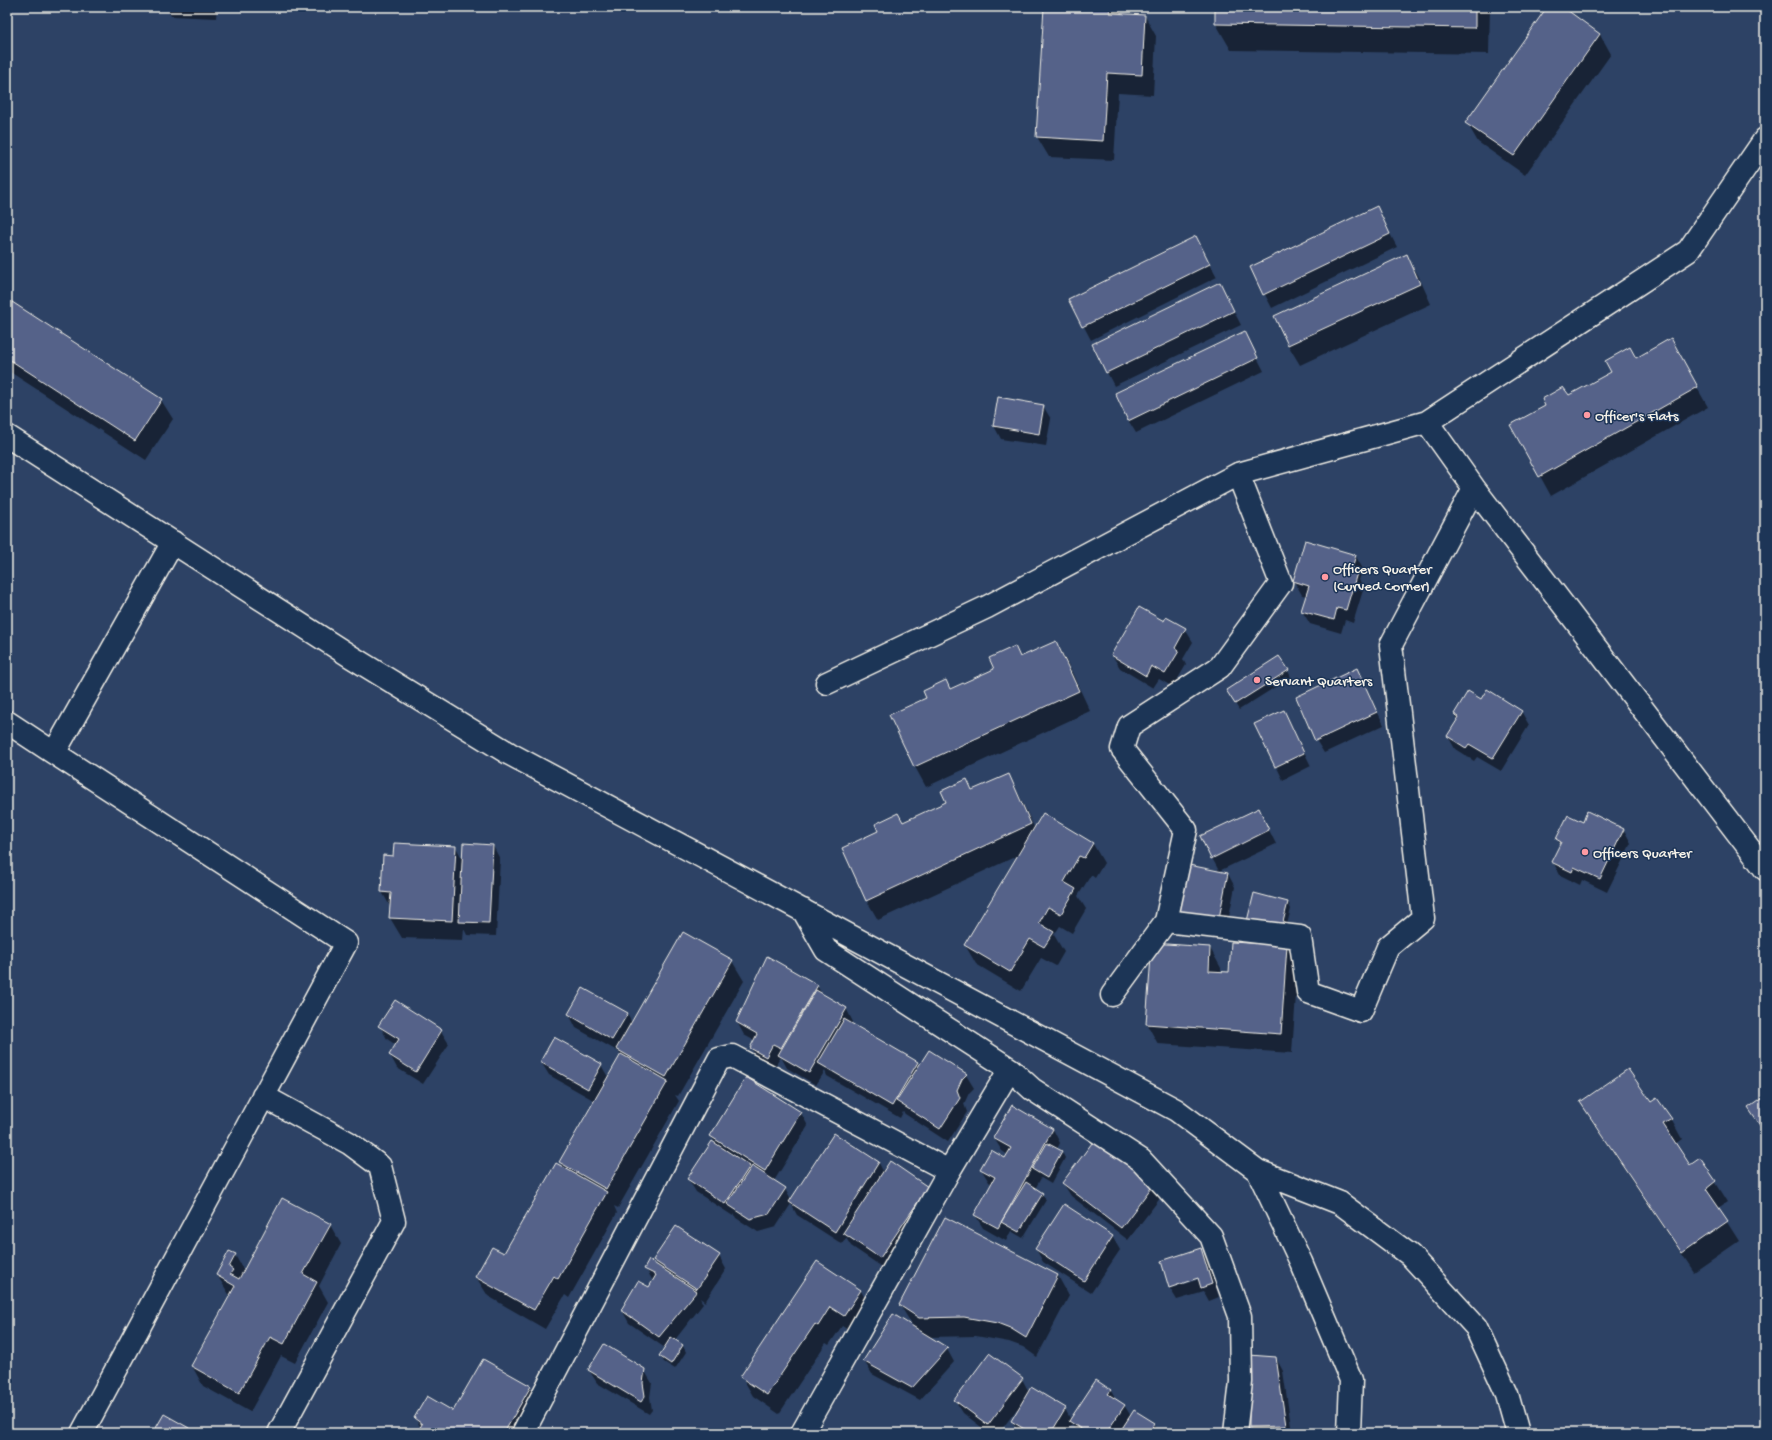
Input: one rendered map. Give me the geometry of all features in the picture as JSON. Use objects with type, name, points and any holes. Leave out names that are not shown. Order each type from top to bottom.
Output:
[{"type":"street","points":[[827,683],[987,607],[1238,474],[1428,422],[1688,252],[1765,139]]},
{"type":"street","points":[[1428,422],[1474,488],[1765,869]]},
{"type":"street","points":[[7,436],[350,656],[510,754],[1176,1110],[1258,1171],[1340,1203],[1410,1255],[1476,1327],[1507,1394],[1518,1433]]},
{"type":"street","points":[[1112,995],[1166,921],[1186,830],[1122,749],[1128,726],[1220,667],[1281,583],[1238,474]]},
{"type":"street","points":[[1166,921],[1300,937],[1308,992],[1361,1011],[1388,947],[1423,918],[1391,645],[1474,488]]},
{"type":"street","points":[[54,753],[173,542]]},
{"type":"street","points":[[7,722],[346,943],[82,1433]]},
{"type":"street","points":[[803,910],[826,950],[1010,1069],[1032,1089],[1141,1160],[1211,1236],[1240,1316],[1241,1382],[1235,1433]]},
{"type":"street","points":[[523,1433],[719,1059],[732,1056],[949,1171]]},
{"type":"street","points":[[802,1433],[949,1171],[1010,1069]]},
{"type":"street","points":[[264,1096],[350,1143],[380,1166],[394,1221],[279,1433]]},
{"type":"street","points":[[1258,1171],[1302,1262],[1351,1380],[1349,1433]]},
{"type":"building","points":[[1044,7],[1110,7],[1110,13],[1145,15],[1142,75],[1107,73],[1103,141],[1036,137]]},
{"type":"building","points":[[1215,7],[1475,7],[1475,28],[1215,24]]},
{"type":"building","points":[[1547,7],[1563,7],[1600,34],[1514,156],[1465,123]]},
{"type":"building","points":[[1377,206],[1390,234],[1263,295],[1250,267]]},
{"type":"building","points":[[1196,236],[1210,264],[1082,327],[1068,299]]},
{"type":"building","points":[[1407,254],[1420,284],[1288,345],[1274,316]]},
{"type":"building","points":[[1220,282],[1234,311],[1106,373],[1092,344]]},
{"type":"building","points":[[9,300],[162,399],[135,441],[7,358],[7,303]]},
{"type":"building","points":[[1245,331],[1258,358],[1128,421],[1115,393]]},
{"type":"building","name":"Officer's Flats","points":[[1671,338],[1698,387],[1539,477],[1510,425],[1545,406],[1542,399],[1563,387],[1569,395],[1611,372],[1605,361],[1630,347],[1636,358]]},
{"type":"building","points":[[998,397],[1044,405],[1039,434],[993,426]]},
{"type":"building","name":"Officers Quarter (Curved Corner)","points":[[1305,540],[1356,555],[1351,571],[1357,573],[1346,610],[1337,608],[1334,620],[1301,611],[1309,586],[1293,581]]},
{"type":"building","points":[[1139,607],[1164,621],[1166,617],[1186,628],[1175,648],[1179,651],[1165,674],[1151,666],[1146,676],[1111,655]]},
{"type":"building","points":[[1056,641],[1079,691],[914,767],[889,715],[926,698],[923,691],[946,680],[950,689],[994,669],[989,658],[1015,646],[1020,657]]},
{"type":"building","name":"Servant Quarters","points":[[1279,656],[1289,670],[1235,704],[1226,690]]},
{"type":"building","points":[[1357,668],[1377,712],[1315,741],[1296,697]]},
{"type":"building","points":[[1487,689],[1522,711],[1493,758],[1469,744],[1466,748],[1447,736],[1459,717],[1454,714],[1468,691],[1481,699]]},
{"type":"building","points":[[1284,710],[1304,753],[1275,767],[1254,724]]},
{"type":"building","points":[[1009,774],[1031,824],[866,901],[842,848],[878,831],[875,824],[898,813],[903,822],[946,802],[941,791],[967,779],[972,790]]},
{"type":"building","points":[[1259,808],[1269,830],[1211,859],[1200,836]]},
{"type":"building","name":"Officers Quarter","points":[[1587,811],[1624,829],[1600,879],[1574,867],[1572,872],[1551,862],[1561,842],[1556,839],[1568,815],[1583,822]]},
{"type":"building","points":[[1043,813],[1093,843],[1084,858],[1079,856],[1064,882],[1076,889],[1061,914],[1048,907],[1039,923],[1054,932],[1044,947],[1030,939],[1010,972],[964,945]]},
{"type":"building","points":[[394,843],[456,846],[452,921],[389,918],[391,893],[381,892],[383,855],[393,856]]},
{"type":"building","points":[[463,843],[493,845],[489,923],[459,922]]},
{"type":"building","points":[[1189,865],[1228,873],[1218,923],[1179,915]]},
{"type":"building","points":[[1254,893],[1288,902],[1280,934],[1246,925]]},
{"type":"building","points":[[683,932],[733,960],[666,1077],[616,1049]]},
{"type":"building","points":[[1231,942],[1287,945],[1281,1034],[1146,1024],[1152,943],[1210,947],[1209,971],[1229,972]]},
{"type":"building","points":[[767,956],[818,985],[781,1048],[773,1044],[766,1057],[750,1048],[757,1034],[736,1022]]},
{"type":"building","points":[[583,988],[628,1013],[612,1040],[568,1014]]},
{"type":"building","points":[[816,990],[847,1008],[809,1073],[778,1055]]},
{"type":"building","points":[[395,1000],[442,1030],[416,1072],[389,1055],[399,1039],[378,1026]]},
{"type":"building","points":[[844,1019],[918,1062],[892,1106],[818,1063]]},
{"type":"building","points":[[554,1037],[602,1064],[588,1089],[540,1062]]},
{"type":"building","points":[[929,1050],[967,1074],[962,1079],[957,1090],[960,1098],[940,1129],[896,1101]]},
{"type":"building","points":[[621,1054],[668,1081],[606,1189],[559,1162]]},
{"type":"building","points":[[1628,1069],[1651,1102],[1657,1098],[1672,1119],[1663,1124],[1690,1165],[1700,1158],[1716,1181],[1706,1189],[1728,1221],[1682,1253],[1580,1102]]},
{"type":"building","points":[[746,1077],[801,1112],[765,1171],[710,1136]]},
{"type":"building","points":[[1765,1096],[1765,1133],[1748,1108]]},
{"type":"building","points":[[1012,1105],[1053,1129],[998,1228],[974,1215],[995,1177],[980,1169],[991,1150],[1005,1158],[1011,1148],[993,1138]]},
{"type":"building","points":[[834,1133],[879,1162],[835,1232],[789,1202]]},
{"type":"building","points":[[1095,1139],[1154,1184],[1121,1228],[1062,1183]]},
{"type":"building","points":[[712,1141],[750,1166],[725,1204],[687,1179]]},
{"type":"building","points":[[1047,1143],[1062,1151],[1047,1178],[1032,1169]]},
{"type":"building","points":[[890,1161],[928,1187],[880,1258],[843,1233]]},
{"type":"building","points":[[556,1163],[607,1192],[558,1279],[554,1276],[534,1310],[475,1277],[492,1247],[504,1253]]},
{"type":"building","points":[[752,1166],[786,1188],[769,1214],[750,1219],[727,1204]]},
{"type":"building","points":[[1026,1182],[1043,1193],[1019,1232],[1001,1222]]},
{"type":"building","points":[[282,1198],[331,1224],[303,1274],[317,1282],[284,1344],[270,1337],[239,1393],[191,1366],[235,1286],[216,1275],[229,1251],[236,1254],[229,1267],[233,1270],[230,1274],[239,1279]]},
{"type":"building","points":[[1064,1204],[1113,1236],[1084,1281],[1035,1249]]},
{"type":"building","points":[[945,1217],[1058,1275],[1026,1338],[1010,1328],[997,1323],[964,1317],[919,1318],[899,1305]]},
{"type":"building","points":[[676,1226],[720,1255],[697,1289],[653,1260]]},
{"type":"building","points":[[1201,1248],[1212,1284],[1201,1288],[1198,1278],[1169,1288],[1161,1261]]},
{"type":"building","points":[[649,1260],[697,1291],[659,1337],[621,1310],[638,1281],[649,1287],[656,1275],[644,1269]]},
{"type":"building","points":[[817,1261],[861,1290],[844,1316],[830,1307],[818,1326],[815,1324],[767,1395],[740,1377]]},
{"type":"building","points":[[893,1314],[948,1348],[912,1388],[863,1361]]},
{"type":"building","points":[[671,1337],[683,1345],[671,1364],[659,1356]]},
{"type":"building","points":[[604,1344],[645,1369],[643,1383],[645,1396],[641,1402],[588,1370]]},
{"type":"building","points":[[989,1353],[1023,1378],[988,1425],[954,1400]]},
{"type":"building","points":[[1249,1355],[1276,1357],[1286,1426],[1249,1427]]},
{"type":"building","points":[[483,1359],[531,1386],[504,1433],[417,1433],[422,1424],[414,1418],[427,1396],[453,1411]]},
{"type":"building","points":[[1096,1380],[1111,1390],[1108,1394],[1125,1405],[1106,1433],[1087,1433],[1069,1421]]},
{"type":"building","points":[[1031,1387],[1066,1408],[1054,1428],[1031,1433],[1011,1421]]},
{"type":"building","points":[[1134,1410],[1155,1423],[1149,1433],[1119,1433]]},
{"type":"building","points":[[164,1414],[198,1433],[153,1433]]},
{"type":"place","name":"Officer's Flats","points":[[1587,415]]},
{"type":"place","name":"Officers Quarter (Curved Corner)","points":[[1325,577]]},
{"type":"place","name":"Servant Quarters","points":[[1257,680]]},
{"type":"place","name":"Officers Quarter","points":[[1585,852]]}]
